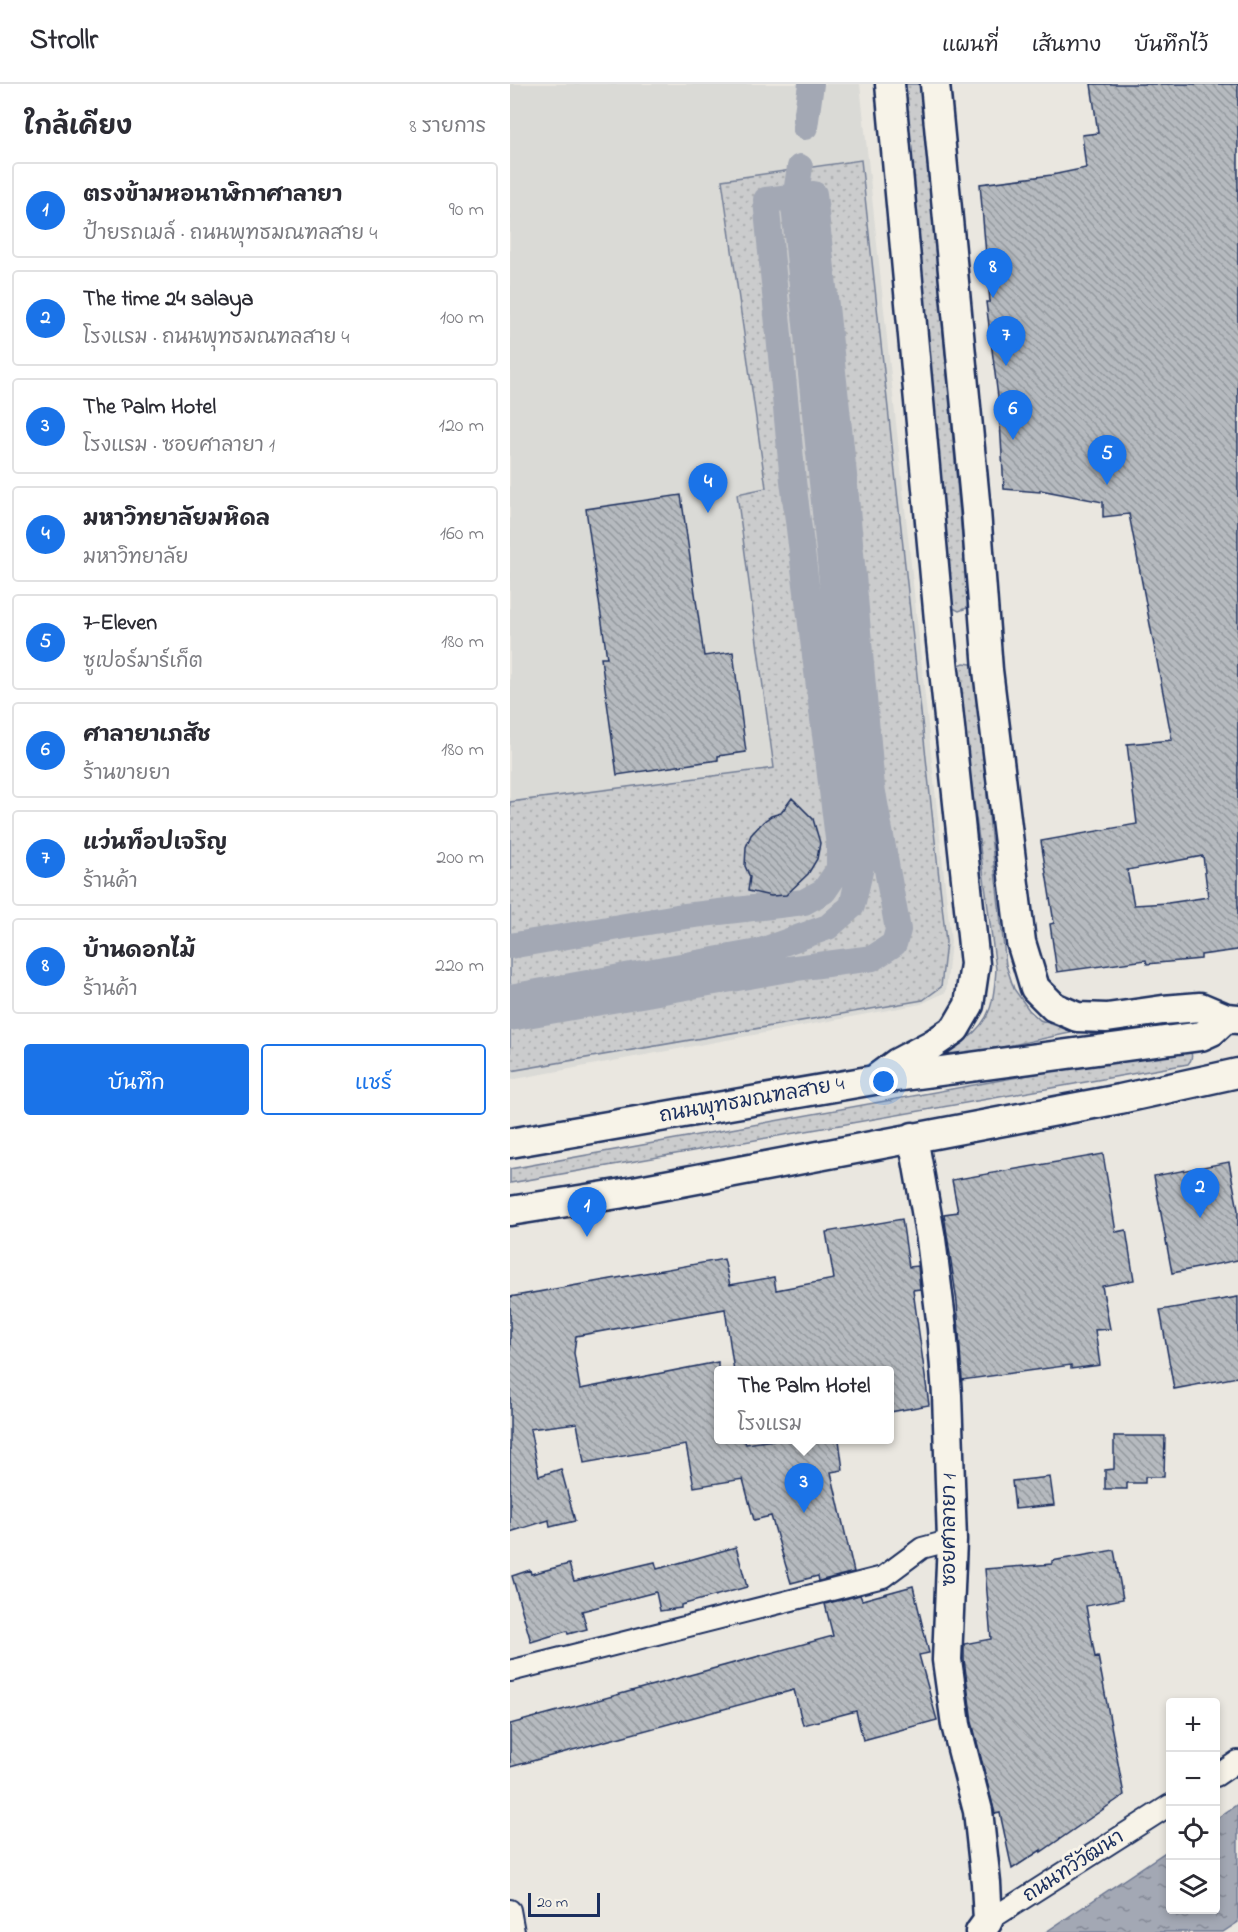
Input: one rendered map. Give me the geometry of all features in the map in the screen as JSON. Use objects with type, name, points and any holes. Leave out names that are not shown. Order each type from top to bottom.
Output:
[{"type":"main road","points":[[874,1080],[897,1063],[933,1044],[955,1029],[969,1005],[975,964],[941,642],[890,84]]},
{"type":"main road","points":[[935,84],[985,636],[1021,942],[1035,988],[1054,1007],[1077,1017],[1107,1018],[1200,1007],[1232,1018]]},
{"type":"main road","points":[[941,642],[985,636]]},
{"type":"main road","name":"ถนนพุทธมณฑลสาย 4","points":[[510,1143],[874,1080],[1201,1036],[1232,1018]]},
{"type":"main road","points":[[510,1211],[618,1194],[1120,1099],[1238,1073]]},
{"type":"main road","name":"ซอยศาลายา 1","points":[[913,1137],[931,1239],[942,1328],[951,1467],[952,1540],[948,1660],[956,1725],[978,1811],[986,1883],[984,1927]]},
{"type":"street","points":[[510,1671],[883,1577],[922,1548],[952,1540]]},
{"type":"street","points":[[1220,1773],[1238,1761]]},
{"type":"street","name":"ถนนทวีวัฒนา","points":[[984,1927],[1168,1806]]},
{"type":"street","points":[[510,1911],[514,1932]]},
{"type":"shaded area","points":[[510,84],[860,84],[951,941],[946,992],[921,1004],[510,1080]]},
{"type":"shaded area","points":[[904,84],[920,84],[968,601],[967,608],[959,611],[953,608],[951,602]]},
{"type":"shaded area","points":[[861,160],[946,942],[941,987],[923,1000],[510,1071],[510,802],[774,768],[737,494],[766,488],[722,180]]},
{"type":"shaded area","points":[[971,664],[975,670],[1006,965],[1014,989],[1029,1010],[1040,1020],[1057,1026],[1084,1030],[1003,1047],[937,1057],[975,1032],[986,1017],[992,1000],[996,969],[957,673],[959,665]]},
{"type":"shaded area","points":[[1183,1047],[1190,1048],[1192,1057],[1188,1064],[510,1183],[510,1169]]},
{"type":"water","points":[[1238,1804],[1238,1922],[1223,1932],[1046,1932],[1166,1852],[1166,1914],[1220,1914],[1220,1816]]},
{"type":"building","points":[[1091,84],[1238,84],[1238,945],[1237,950],[1201,955],[1201,959],[1147,964],[1146,960],[1057,972],[1050,924],[1054,923],[1041,841],[1137,824],[1127,744],[1172,740],[1129,514],[1103,517],[1103,502],[1040,490],[1040,492],[1004,489],[999,405],[986,302],[990,302],[980,184],[1052,175],[1086,168],[1082,135],[1098,133]],"holes":[[[1203,856],[1208,897],[1134,905],[1127,870]]]},
{"type":"building","points":[[681,495],[704,656],[733,652],[746,752],[718,756],[718,760],[617,775],[601,658],[607,658],[586,509]]},
{"type":"building","points":[[792,798],[813,819],[820,843],[817,859],[808,874],[786,895],[771,896],[748,891],[750,877],[745,866],[746,847],[751,835],[771,816],[781,813]]},
{"type":"building","points":[[1103,1154],[1116,1232],[1126,1230],[1134,1280],[1102,1286],[1110,1329],[1095,1330],[1100,1365],[1071,1369],[1071,1365],[962,1380],[957,1302],[944,1214],[958,1212],[952,1180]]},
{"type":"building","points":[[1229,1162],[1238,1210],[1238,1260],[1172,1273],[1154,1176]]},
{"type":"building","points":[[902,1219],[909,1267],[918,1266],[920,1289],[913,1290],[929,1405],[894,1411],[894,1366],[733,1366],[725,1309],[576,1336],[574,1353],[580,1389],[718,1362],[718,1366],[714,1366],[714,1444],[840,1444],[843,1470],[831,1472],[854,1572],[819,1581],[818,1576],[791,1583],[771,1516],[754,1520],[743,1479],[694,1487],[686,1445],[584,1463],[577,1423],[530,1429],[539,1476],[561,1469],[575,1521],[550,1527],[549,1520],[510,1532],[510,1297],[724,1259],[730,1285],[774,1277],[776,1290],[834,1279],[826,1232]]},
{"type":"building","points":[[1238,1297],[1238,1377],[1174,1389],[1160,1310]]},
{"type":"building","points":[[1114,1436],[1165,1436],[1164,1477],[1145,1477],[1145,1483],[1127,1483],[1127,1489],[1105,1489],[1105,1470],[1114,1469]]},
{"type":"building","points":[[1050,1477],[1054,1505],[1015,1509],[1012,1481]]},
{"type":"building","points":[[736,1547],[747,1587],[681,1605],[681,1608],[660,1611],[656,1592],[582,1611],[587,1629],[568,1634],[567,1631],[531,1642],[512,1576],[530,1570],[531,1574],[569,1564],[574,1581],[655,1562],[657,1569]]},
{"type":"building","points":[[1114,1550],[1123,1599],[1086,1606],[1095,1657],[1098,1656],[1124,1795],[1041,1852],[1041,1850],[1012,1869],[1000,1813],[995,1814],[972,1722],[964,1659],[964,1644],[991,1639],[985,1569],[1052,1564],[1052,1561]]},
{"type":"building","points":[[913,1586],[929,1653],[919,1655],[937,1720],[863,1740],[856,1711],[803,1725],[794,1690],[510,1767],[510,1724],[833,1636],[825,1604],[860,1595],[862,1600]]},
{"type":"waterway","points":[[805,127],[811,84]]},
{"type":"waterway","points":[[510,997],[758,952],[828,927],[852,906],[861,867],[794,206],[800,167]]},
{"type":"waterway","points":[[510,946],[677,917],[804,902],[824,891],[839,869],[839,846],[793,481],[766,200],[814,194],[844,475],[872,787],[898,930],[894,944],[873,958],[788,969],[510,1018]]},
{"type":"place","name":"บ้านดอกไม้","points":[[993,298]]},
{"type":"place","name":"แว่นท็อปเจริญ","points":[[1006,366]]},
{"type":"place","name":"ศาลายาเภสัช","points":[[1013,440]]},
{"type":"place","name":"7-Eleven","points":[[1107,485]]},
{"type":"place","name":"มหาวิทยาลัยมหิดล","points":[[708,513]]},
{"type":"place","name":"The time 24 salaya","points":[[1200,1218]]},
{"type":"place","name":"ตรงข้ามหอนาฬิกาศาลายา","points":[[587,1237]]},
{"type":"place","name":"The Palm Hotel","points":[[804,1513]]}]
